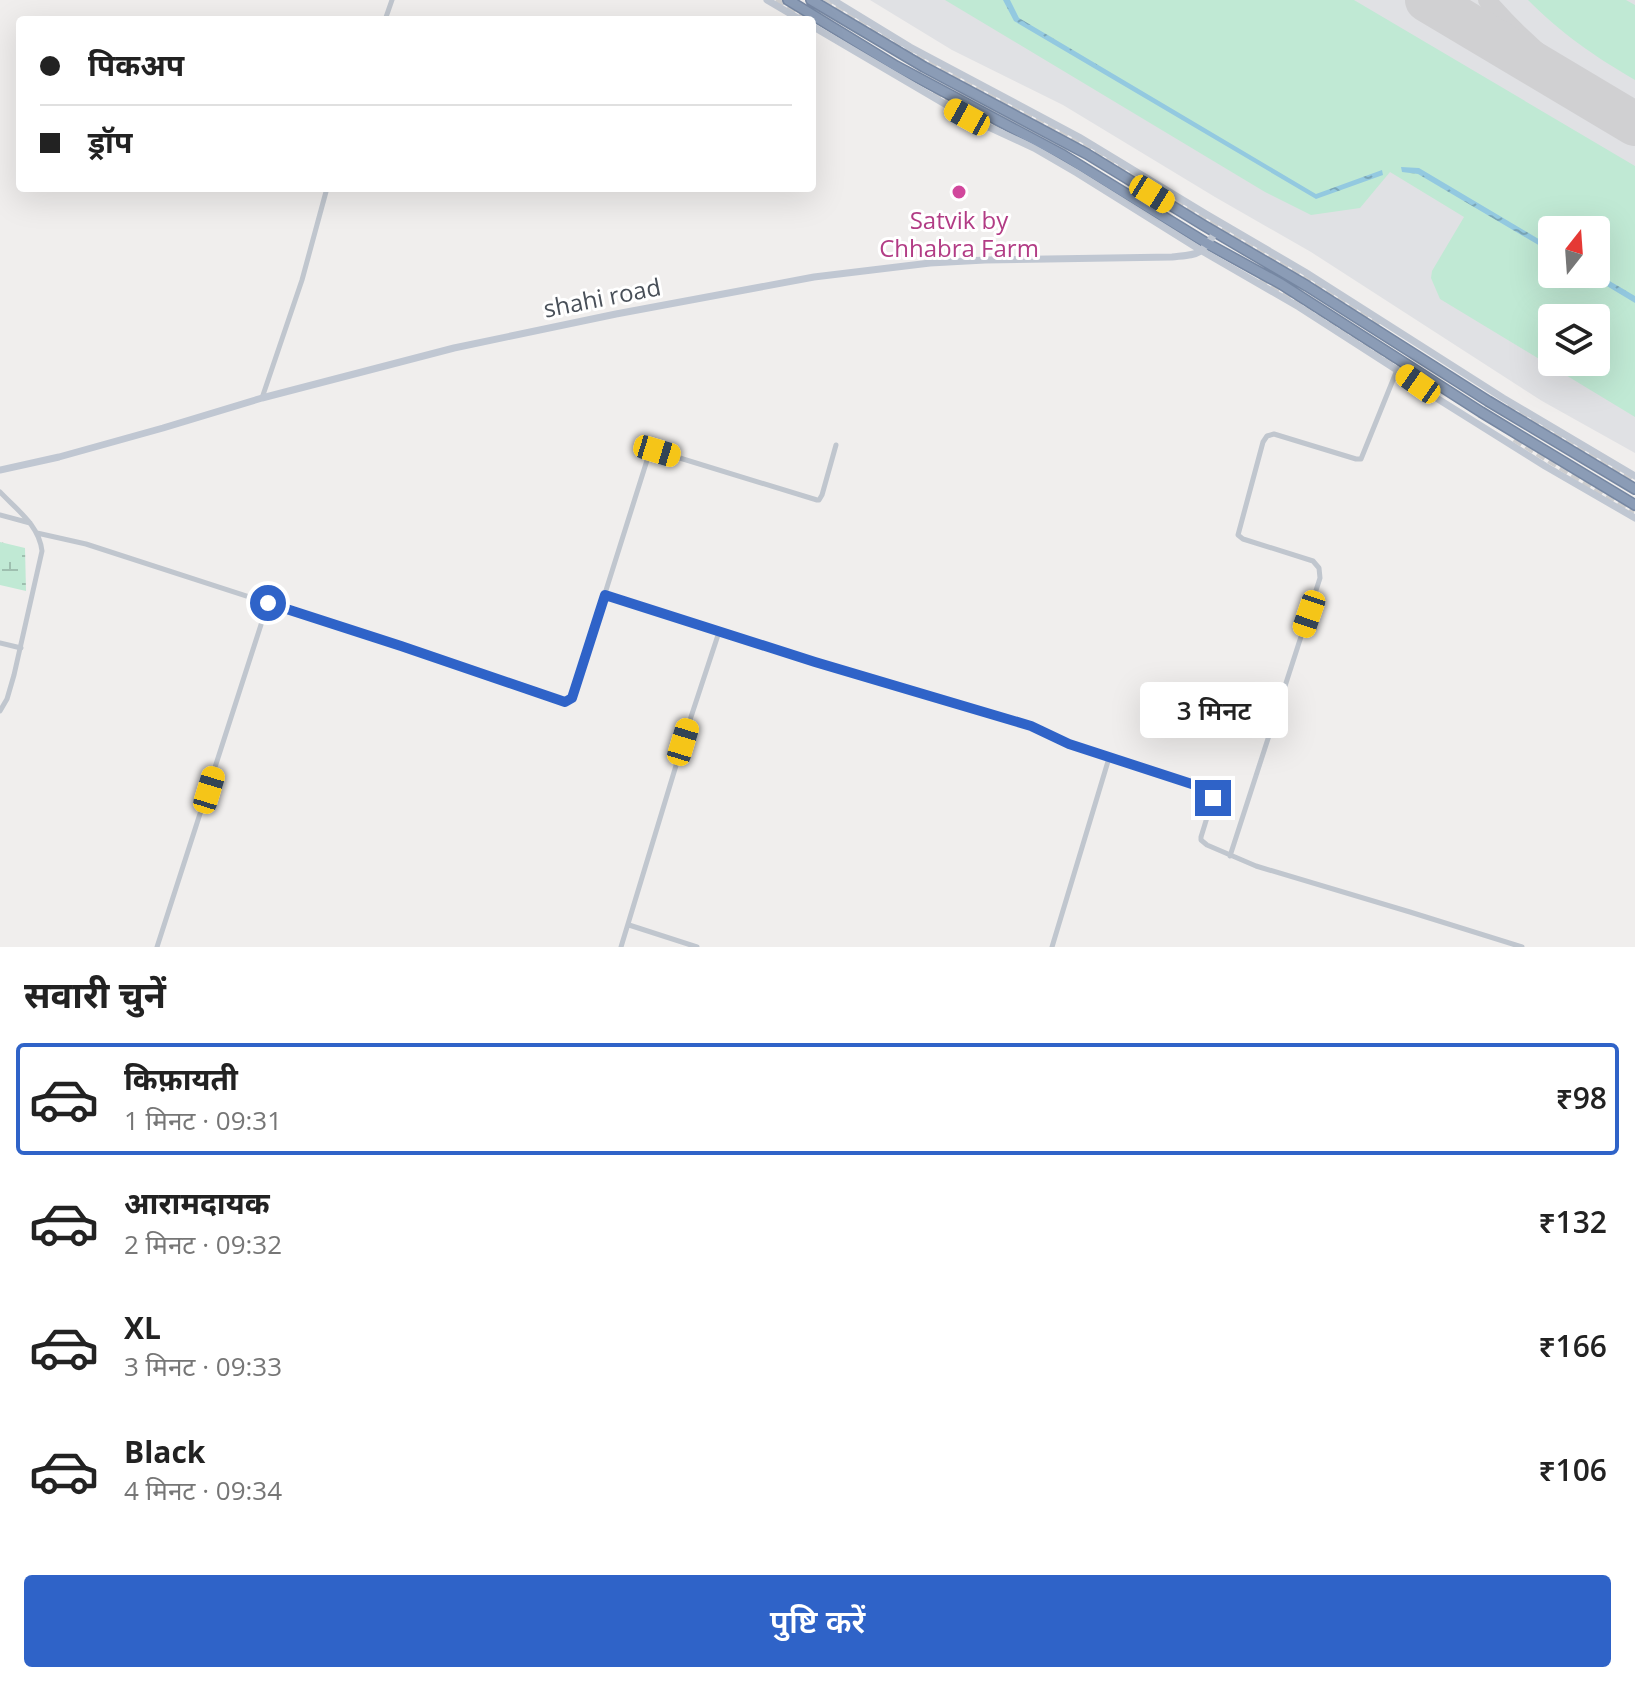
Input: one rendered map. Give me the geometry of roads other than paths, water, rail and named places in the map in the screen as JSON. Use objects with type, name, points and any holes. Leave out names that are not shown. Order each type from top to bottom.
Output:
[{"type":"highway","points":[[788,0],[814,16]]},
{"type":"highway","points":[[811,0],[924,67],[1067,142],[1635,489]]},
{"type":"highway","points":[[816,17],[896,66],[1063,155],[1205,247],[1281,284],[1481,412],[1635,505]]},
{"type":"street","points":[[767,0],[794,16]]},
{"type":"street","points":[[833,0],[910,47],[1087,142],[1305,272],[1503,398],[1635,476]]},
{"type":"street","points":[[816,28],[967,117],[1055,160],[1205,247],[1438,399],[1635,518]]},
{"type":"street","points":[[262,398],[302,280],[326,192]]},
{"type":"street","points":[[1205,247],[1215,233]]},
{"type":"street","name":"shahi road","points":[[0,470],[59,457],[262,398],[461,346],[814,277],[930,263],[1172,257],[1198,254],[1205,247]]},
{"type":"street","points":[[1230,856],[1320,573],[1313,561],[1238,535],[1263,442],[1267,436],[1274,434],[1361,459],[1397,370]]},
{"type":"street","points":[[37,533],[86,544],[565,702],[572,698],[652,451],[819,500],[836,445]]},
{"type":"street","points":[[0,492],[41,539],[42,557],[21,648],[7,699],[0,711]]},
{"type":"street","points":[[0,515],[31,524]]},
{"type":"street","points":[[605,595],[845,672],[1031,726],[1069,744],[1208,790],[1212,793],[1212,802],[1201,840],[1207,845],[1272,872],[1522,947]]},
{"type":"street","points":[[157,947],[268,603]]},
{"type":"street","points":[[621,947],[719,632]]},
{"type":"street","points":[[0,643],[21,648]]},
{"type":"street","points":[[1052,947],[1109,758]]},
{"type":"street","points":[[629,925],[697,947]]},
{"type":"water","points":[[1003,0],[1010,0],[1019,18],[1316,194],[1382,170],[1383,175],[1316,199],[1014,21]]},
{"type":"water","points":[[1401,167],[1419,168],[1538,239],[1538,245],[1418,174],[1402,172]]},
{"type":"water","points":[[1610,281],[1635,296],[1635,303],[1610,288]]},
{"type":"tunnel","points":[[776,0],[801,16]]},
{"type":"tunnel","points":[[824,0],[952,76],[1053,127],[1381,324]]},
{"type":"tunnel","points":[[933,93],[1020,138]]},
{"type":"tunnel","points":[[1261,277],[1428,383]]},
{"type":"tunnel","points":[[1508,405],[1635,483]]},
{"type":"tunnel","points":[[1515,438],[1635,511]]},
{"type":"place","name":"Satvik by Chhabra Farm","points":[[959,192]]}]
